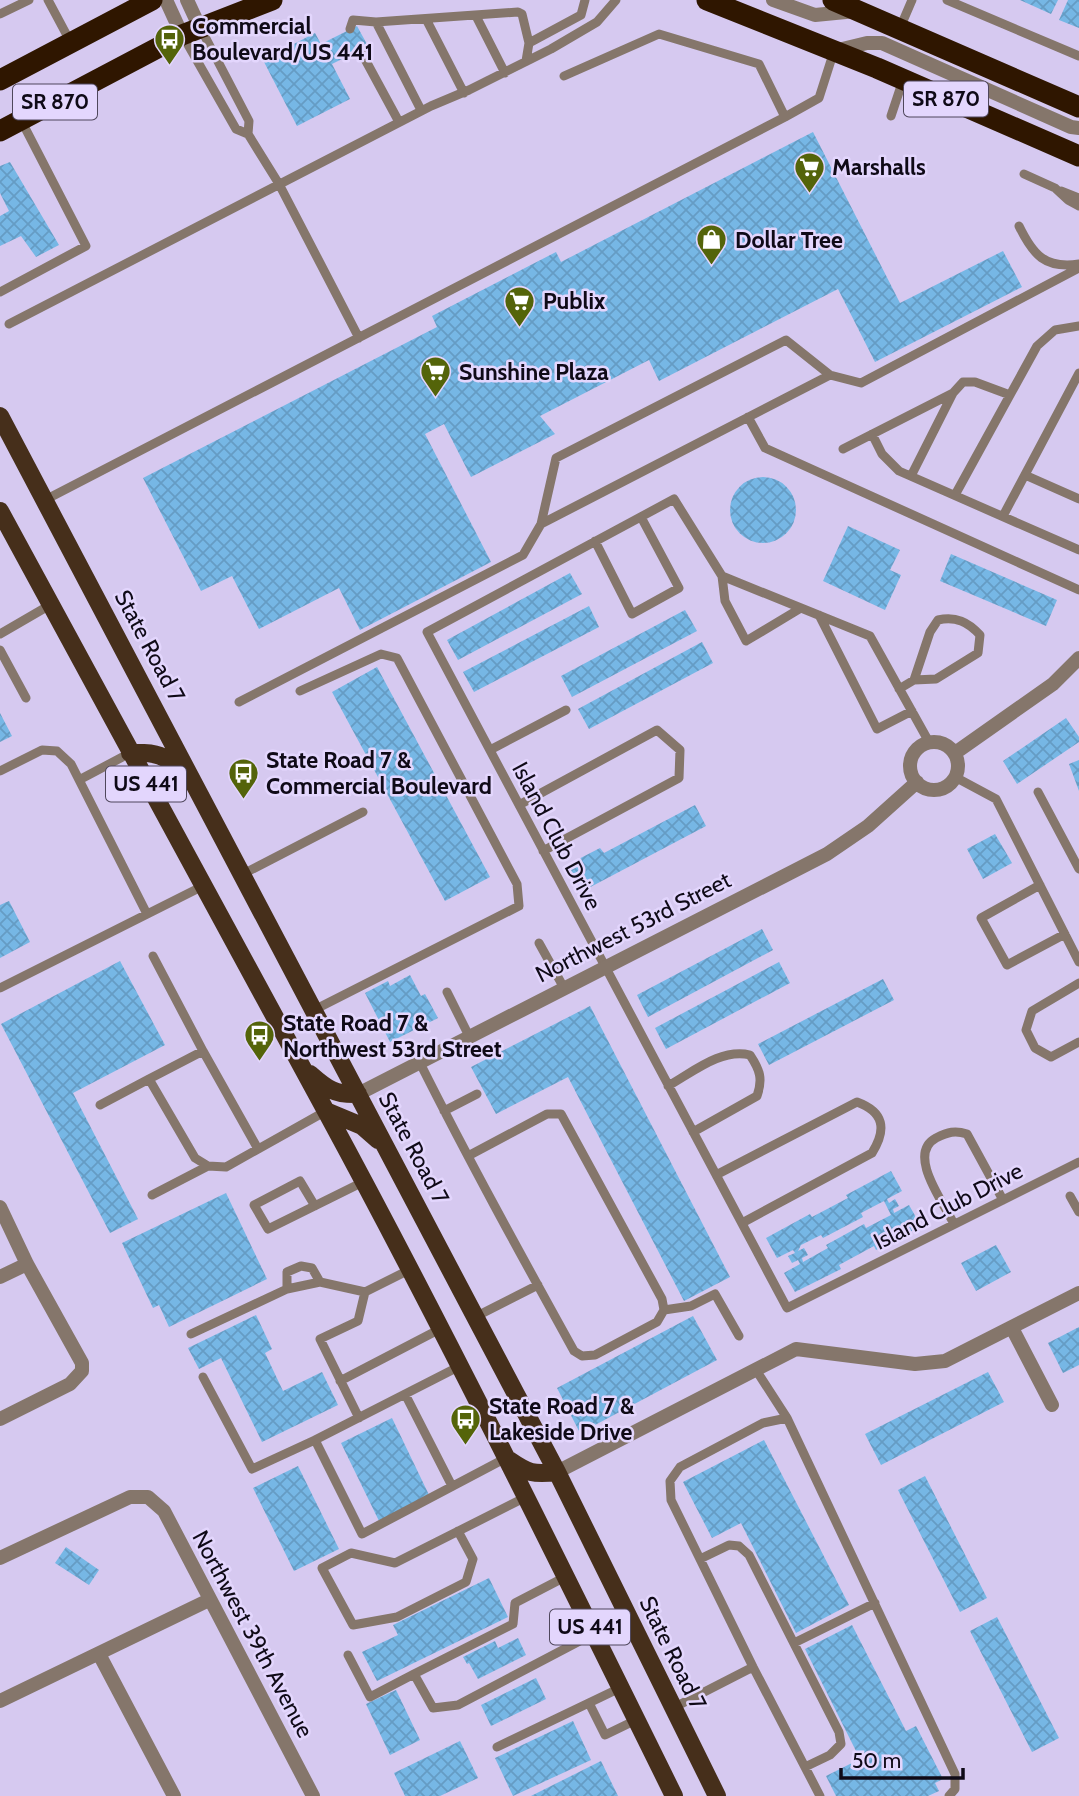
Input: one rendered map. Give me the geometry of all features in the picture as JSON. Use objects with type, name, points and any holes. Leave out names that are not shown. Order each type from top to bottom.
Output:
[{"type":"highway","name":"SR 870","points":[[0,80],[152,0]]},
{"type":"highway","name":"SR 870","points":[[0,131],[191,31],[272,0]]},
{"type":"highway","name":"SR 870","points":[[707,0],[1079,156]]},
{"type":"highway","name":"SR 870","points":[[833,0],[861,5],[900,28],[1079,107]]},
{"type":"main road","name":"State Road 7","points":[[0,416],[557,1472],[717,1796]]},
{"type":"main road","name":"US 441","points":[[0,511],[326,1111],[460,1366],[674,1796]]},
{"type":"main road","points":[[130,753],[151,752],[166,757],[193,779]]},
{"type":"main road","points":[[299,1065],[324,1087],[341,1095],[358,1094]]},
{"type":"main road","points":[[326,1111],[362,1126],[388,1150]]},
{"type":"main road","points":[[506,1458],[527,1472],[538,1475],[557,1472]]},
{"type":"street","points":[[166,0],[191,31]]},
{"type":"street","points":[[187,0],[191,31]]},
{"type":"street","points":[[773,0],[815,15],[861,5]]},
{"type":"street","points":[[834,51],[867,43],[882,43],[1071,127],[1079,128]]},
{"type":"street","points":[[955,753],[1053,684],[1079,658]]},
{"type":"street","points":[[929,742],[943,743],[955,753],[958,770],[956,778],[950,784],[940,789],[923,787],[917,782],[910,767],[915,751],[929,742]]},
{"type":"street","name":"Northwest 53rd Street","points":[[358,1094],[827,853],[868,826],[917,782]]},
{"type":"street","points":[[0,1207],[27,1264],[82,1363],[82,1371],[70,1384],[0,1419]]},
{"type":"street","points":[[0,1277],[27,1264]]},
{"type":"street","points":[[557,1472],[796,1349],[915,1364],[945,1362],[1079,1293]]},
{"type":"street","points":[[1013,1328],[1052,1405]]},
{"type":"street","name":"Northwest 39th Avenue","points":[[0,1558],[130,1497],[148,1497],[164,1511],[313,1796]]},
{"type":"street","points":[[0,1701],[209,1600]]},
{"type":"street","points":[[99,1654],[174,1796]]},
{"type":"lane","points":[[0,15],[29,0]]},
{"type":"lane","points":[[48,0],[71,43]]},
{"type":"lane","points":[[529,43],[581,15],[585,0]]},
{"type":"lane","points":[[9,324],[421,110],[505,73],[597,23],[616,0]]},
{"type":"lane","points":[[900,28],[912,0]]},
{"type":"lane","points":[[947,0],[1079,55]]},
{"type":"lane","points":[[350,29],[354,20],[376,22],[520,13],[529,43],[526,61]]},
{"type":"lane","points":[[476,16],[505,73]]},
{"type":"lane","points":[[426,19],[464,93]]},
{"type":"lane","points":[[376,22],[421,110]]},
{"type":"lane","points":[[191,31],[249,121],[248,134]]},
{"type":"lane","points":[[191,31],[236,129],[248,134],[279,184],[359,338]]},
{"type":"lane","points":[[564,76],[659,34],[760,64],[785,117]]},
{"type":"lane","points":[[360,50],[399,122]]},
{"type":"lane","points":[[45,500],[819,98],[834,51]]},
{"type":"lane","points":[[891,116],[902,80]]},
{"type":"lane","points":[[0,292],[86,246],[21,120]]},
{"type":"lane","points":[[1024,174],[1079,198]]},
{"type":"lane","points":[[1055,188],[1079,206]]},
{"type":"lane","points":[[1019,226],[1030,250],[1058,267],[1079,266]]},
{"type":"lane","points":[[239,702],[523,555],[541,524],[556,458],[786,340],[830,375],[861,383],[1079,266]]},
{"type":"lane","points":[[955,495],[1037,346],[1055,330],[1079,326]]},
{"type":"lane","points":[[1003,516],[1079,373]]},
{"type":"lane","points":[[541,524],[830,375]]},
{"type":"lane","points":[[911,476],[953,393],[963,382],[975,382],[1010,395]]},
{"type":"lane","points":[[843,449],[953,393]]},
{"type":"lane","points":[[748,417],[765,449],[1079,590]]},
{"type":"lane","points":[[872,434],[882,454],[899,471],[1079,550]]},
{"type":"lane","points":[[1025,475],[1079,499]]},
{"type":"lane","name":"Island Club Drive","points":[[722,576],[674,499],[427,632],[788,1308],[1079,1162]]},
{"type":"lane","points":[[595,541],[632,614],[678,588],[641,517]]},
{"type":"lane","points":[[801,608],[746,641],[725,600],[722,576],[819,615],[870,636],[929,742]]},
{"type":"lane","points":[[0,634],[50,605]]},
{"type":"lane","points":[[819,615],[877,729],[912,711]]},
{"type":"lane","points":[[899,689],[914,680],[936,679],[978,653],[980,635],[970,625],[951,617],[938,620],[930,632],[914,680]]},
{"type":"lane","points":[[1,654],[26,698]]},
{"type":"lane","points":[[300,691],[381,654],[397,658],[517,884],[519,905],[314,1010]]},
{"type":"lane","points":[[489,750],[566,710]]},
{"type":"lane","points":[[519,805],[657,730],[680,750],[679,778],[543,851]]},
{"type":"lane","points":[[0,771],[42,750],[57,751],[71,764],[147,914]]},
{"type":"lane","points":[[79,780],[130,753]]},
{"type":"lane","points":[[956,778],[996,799],[1079,962]]},
{"type":"lane","points":[[1038,792],[1079,869]]},
{"type":"lane","points":[[243,874],[363,812]]},
{"type":"lane","points":[[1040,885],[981,918],[1007,965],[1065,934]]},
{"type":"lane","points":[[0,988],[203,886]]},
{"type":"lane","points":[[539,943],[564,988]]},
{"type":"lane","points":[[153,956],[258,1149]]},
{"type":"lane","points":[[1079,984],[1032,1011],[1026,1030],[1035,1048],[1051,1057],[1079,1042]]},
{"type":"lane","points":[[447,992],[469,1036]]},
{"type":"lane","points":[[100,1105],[203,1051]]},
{"type":"lane","points":[[668,1086],[720,1057],[736,1052],[750,1055],[759,1068],[762,1081],[757,1096],[693,1132]]},
{"type":"lane","points":[[419,1061],[468,1156],[574,1351],[582,1356],[595,1355],[657,1322],[664,1310],[662,1299],[561,1114],[547,1114],[468,1156]]},
{"type":"lane","points":[[149,1079],[194,1158],[208,1166],[226,1167],[326,1111]]},
{"type":"lane","points":[[444,1111],[477,1094]]},
{"type":"lane","points":[[716,1175],[857,1102],[872,1107],[881,1122],[880,1140],[872,1153],[742,1223]]},
{"type":"lane","points":[[954,1224],[924,1166],[924,1152],[930,1141],[957,1130],[967,1134],[1003,1200]]},
{"type":"lane","points":[[152,1195],[208,1166]]},
{"type":"lane","points":[[315,1206],[300,1181],[254,1205],[268,1229],[315,1206],[363,1182]]},
{"type":"lane","points":[[1070,1196],[1079,1212]]},
{"type":"lane","points":[[288,1289],[286,1272],[301,1265],[312,1268],[320,1282]]},
{"type":"lane","points":[[191,1334],[288,1289],[320,1282],[365,1292],[409,1270]]},
{"type":"lane","points":[[475,1317],[538,1285]]},
{"type":"lane","points":[[359,1418],[320,1339],[358,1321],[365,1292]]},
{"type":"lane","points":[[664,1310],[691,1306],[715,1294],[739,1336]]},
{"type":"lane","points":[[340,1381],[440,1329]]},
{"type":"lane","points":[[203,1377],[251,1469],[315,1440],[460,1366]]},
{"type":"lane","points":[[757,1370],[787,1418],[955,1773],[955,1789],[949,1796]]},
{"type":"lane","points":[[405,1394],[453,1486]]},
{"type":"lane","points":[[787,1418],[763,1423],[680,1467],[670,1481],[671,1500],[752,1667],[820,1796]]},
{"type":"lane","points":[[315,1440],[362,1534],[506,1458]]},
{"type":"lane","points":[[458,1531],[473,1559],[466,1582],[397,1617],[353,1625],[322,1568],[352,1553],[395,1563],[458,1531],[526,1497]]},
{"type":"lane","points":[[700,1559],[729,1545],[739,1546],[749,1555],[839,1732],[841,1744],[830,1755],[805,1768]]},
{"type":"lane","points":[[348,1656],[370,1697],[513,1623],[516,1603],[565,1577]]},
{"type":"lane","points":[[794,1643],[875,1603]]},
{"type":"lane","points":[[414,1675],[433,1708],[458,1704],[593,1634]]},
{"type":"lane","points":[[673,1708],[752,1667]]},
{"type":"lane","points":[[498,1746],[620,1688]]},
{"type":"lane","points":[[589,1703],[605,1735],[636,1720]]},
{"type":"building","points":[[1020,0],[1058,0],[1051,14]]},
{"type":"building","points":[[1068,0],[1079,0],[1079,28],[1059,20]]},
{"type":"building","points":[[357,26],[368,46],[332,64],[350,99],[297,126],[263,60],[315,33],[321,44]]},
{"type":"building","name":"Sunshine Plaza","points":[[813,132],[900,303],[1003,251],[1022,287],[875,362],[838,289],[659,381],[649,360],[540,416],[555,434],[471,477],[444,424],[425,434],[491,562],[360,630],[339,588],[259,629],[232,576],[201,591],[143,478],[437,327],[432,316],[556,252],[561,262]]},
{"type":"building","points":[[10,162],[59,245],[36,257],[21,236],[0,246],[0,216],[9,211],[0,193],[0,166]]},
{"type":"building","points":[[763,477],[776,480],[786,487],[793,497],[796,510],[793,523],[786,533],[776,540],[763,543],[750,540],[740,533],[733,523],[730,510],[733,497],[740,487],[750,480]]},
{"type":"building","points":[[848,526],[900,550],[890,570],[901,575],[885,610],[823,581]]},
{"type":"building","points":[[951,554],[1057,600],[1046,626],[940,581]]},
{"type":"building","points":[[570,573],[582,594],[458,660],[447,640]]},
{"type":"building","points":[[589,606],[599,627],[474,692],[463,672]]},
{"type":"building","points":[[685,610],[697,631],[572,697],[561,676]]},
{"type":"building","points":[[702,642],[713,663],[589,729],[578,709]]},
{"type":"building","points":[[377,667],[490,877],[445,901],[332,692]]},
{"type":"building","points":[[0,713],[12,736],[0,742]]},
{"type":"building","points":[[1066,718],[1079,737],[1079,742],[1017,784],[1003,761]]},
{"type":"building","points":[[1079,760],[1079,791],[1069,764]]},
{"type":"building","points":[[695,805],[706,826],[581,892],[567,865],[600,848],[604,853]]},
{"type":"building","points":[[995,834],[1012,863],[983,879],[967,849]]},
{"type":"building","points":[[9,901],[30,942],[0,958],[0,905]]},
{"type":"building","points":[[762,929],[773,950],[648,1017],[637,995]]},
{"type":"building","points":[[120,961],[165,1045],[73,1093],[138,1219],[110,1233],[1,1024]]},
{"type":"building","points":[[779,962],[790,983],[666,1049],[655,1028]]},
{"type":"building","points":[[410,975],[421,996],[425,994],[438,1018],[390,1042],[365,993],[388,981],[390,986]]},
{"type":"building","points":[[883,979],[894,1000],[769,1065],[758,1044]]},
{"type":"building","points":[[590,1006],[730,1277],[684,1301],[568,1077],[496,1114],[471,1067]]},
{"type":"building","points":[[891,1171],[902,1191],[887,1199],[889,1203],[895,1199],[899,1206],[893,1209],[894,1213],[909,1205],[921,1226],[876,1250],[874,1246],[839,1265],[841,1269],[795,1292],[784,1273],[800,1264],[798,1260],[792,1263],[788,1256],[795,1253],[793,1250],[777,1258],[766,1238],[810,1214],[812,1217],[848,1198],[846,1195]],"holes":[[[884,1201],[891,1215],[866,1228],[864,1224],[826,1245],[828,1248],[803,1262],[802,1258],[808,1255],[804,1248],[798,1251],[801,1245],[821,1235],[823,1238],[863,1217],[861,1213]]]},
{"type":"building","points":[[226,1193],[267,1279],[169,1327],[159,1305],[153,1308],[122,1243]]},
{"type":"building","points":[[996,1245],[1011,1272],[976,1291],[961,1263]]},
{"type":"building","points":[[256,1315],[272,1349],[265,1353],[283,1391],[322,1372],[338,1405],[262,1442],[221,1358],[199,1369],[188,1348]]},
{"type":"building","points":[[693,1316],[717,1360],[580,1433],[557,1388]]},
{"type":"building","points":[[1079,1327],[1079,1365],[1063,1373],[1048,1343]]},
{"type":"building","points":[[988,1372],[1004,1402],[881,1465],[865,1434]]},
{"type":"building","points":[[392,1418],[430,1497],[379,1521],[341,1443]]},
{"type":"building","points":[[764,1440],[849,1605],[796,1633],[741,1523],[712,1538],[683,1482]]},
{"type":"building","points":[[298,1466],[339,1549],[294,1571],[253,1488]]},
{"type":"building","points":[[925,1476],[987,1598],[960,1612],[898,1490]]},
{"type":"building","points":[[66,1547],[99,1570],[89,1585],[55,1563]]},
{"type":"building","points":[[489,1578],[508,1617],[377,1681],[362,1652],[398,1635],[393,1625]]},
{"type":"building","points":[[997,1617],[1059,1738],[1032,1752],[970,1631]]},
{"type":"building","points":[[852,1625],[906,1731],[916,1726],[943,1779],[935,1783],[939,1791],[928,1796],[836,1796],[826,1776],[860,1759],[805,1649]]},
{"type":"building","points":[[518,1638],[526,1655],[478,1679],[463,1657],[495,1641],[498,1648]]},
{"type":"building","points":[[536,1678],[546,1699],[491,1726],[481,1705]]},
{"type":"building","points":[[396,1690],[420,1740],[390,1755],[366,1704]]},
{"type":"building","points":[[573,1721],[591,1760],[513,1796],[495,1758]]},
{"type":"building","points":[[460,1741],[478,1778],[440,1796],[405,1796],[394,1773]]},
{"type":"building","points":[[601,1761],[618,1796],[531,1796]]},
{"type":"place","name":"Commercial Boulevard/US 441","points":[[169,66]]},
{"type":"place","name":"Marshalls","points":[[809,194]]},
{"type":"place","name":"Dollar Tree","points":[[712,267]]},
{"type":"place","name":"Publix","points":[[520,328]]},
{"type":"place","name":"Sunshine Plaza","points":[[436,399]]},
{"type":"place","name":"State Road 7 & Commercial Boulevard","points":[[243,800]]},
{"type":"place","name":"State Road 7 & Northwest 53rd Street","points":[[260,1063]]},
{"type":"place","name":"State Road 7 & Lakeside Drive","points":[[466,1446]]}]
